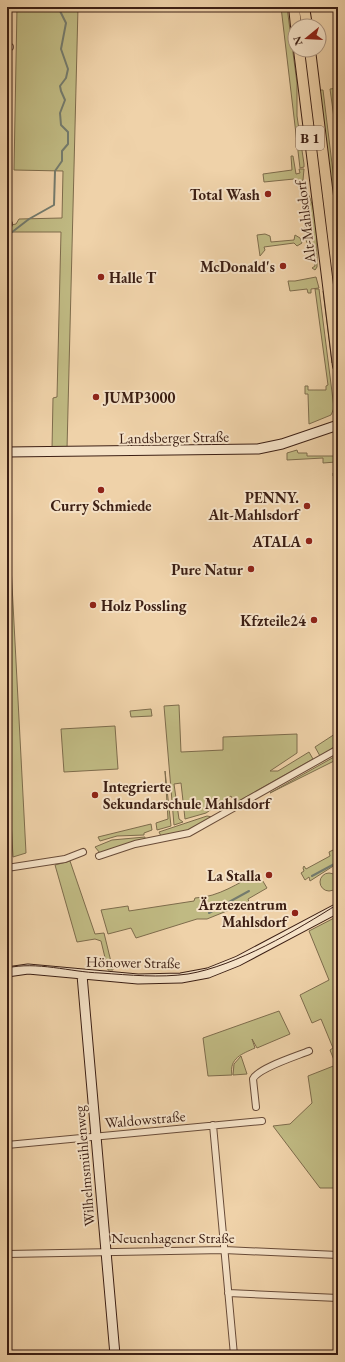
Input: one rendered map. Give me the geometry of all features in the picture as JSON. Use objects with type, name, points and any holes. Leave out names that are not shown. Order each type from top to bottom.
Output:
[{"type":"main road","points":[[294,7],[295,18]]},
{"type":"main road","points":[[304,7],[306,18]]},
{"type":"main road","name":"Alt-Mahlsdorf","points":[[300,58],[338,366]]},
{"type":"main road","name":"Alt-Mahlsdorf","points":[[311,58],[338,277]]},
{"type":"street","name":"Landsberger Straße","points":[[7,452],[258,449],[282,444],[338,425]]},
{"type":"street","points":[[99,856],[135,844],[189,833],[338,749]]},
{"type":"street","points":[[7,868],[65,859],[83,852]]},
{"type":"street","name":"Hönower Straße","points":[[7,972],[28,969],[82,975],[161,979],[209,973],[238,961],[338,908]]},
{"type":"street","name":"Wilhelmsmühlenweg","points":[[82,975],[115,1355]]},
{"type":"street","points":[[256,1107],[253,1079],[255,1076],[265,1069],[309,1051]]},
{"type":"street","name":"Waldowstraße","points":[[7,1146],[95,1136],[262,1121]]},
{"type":"street","points":[[213,1125],[234,1355]]},
{"type":"street","name":"Neuenhagener Straße","points":[[7,1254],[105,1250],[224,1250],[338,1255]]},
{"type":"street","points":[[228,1293],[338,1298]]},
{"type":"shaded area","points":[[17,7],[78,7],[67,449],[52,449],[53,398],[57,397],[61,232],[7,232],[7,226],[16,224],[19,219],[62,218],[63,171],[14,170]]},
{"type":"shaded area","points":[[281,7],[287,7],[288,18],[287,18],[287,58]]},
{"type":"shaded area","points":[[287,58],[294,58],[297,83],[297,116],[304,164],[304,167],[300,168]]},
{"type":"shaded area","points":[[303,58],[308,58],[321,178],[319,178]]},
{"type":"shaded area","points":[[338,88],[338,147],[330,89]]},
{"type":"shaded area","points":[[318,90],[323,90],[338,213],[338,253]]},
{"type":"shaded area","points":[[291,156],[293,156],[296,174],[300,173],[299,169],[304,169],[303,180],[295,184],[294,179],[264,182],[263,174],[292,170]]},
{"type":"shaded area","points":[[304,188],[309,195],[312,204],[316,226],[317,267],[315,270],[312,268],[315,266],[312,245],[308,245],[306,240],[301,191]]},
{"type":"shaded area","points":[[265,234],[270,236],[271,242],[294,240],[295,235],[300,238],[302,243],[297,246],[294,243],[264,247],[265,250],[260,256],[257,235]]},
{"type":"shaded area","points":[[316,277],[319,288],[311,289],[311,293],[308,293],[307,289],[290,291],[288,281]]},
{"type":"shaded area","points":[[315,289],[319,289],[334,408],[331,415],[309,424],[308,394],[305,394],[305,386],[308,386],[308,390],[326,390],[326,386],[328,385]]},
{"type":"shaded area","points":[[336,289],[338,342],[331,290]]},
{"type":"shaded area","points":[[323,291],[325,291],[332,343],[332,363]]},
{"type":"shaded area","points":[[297,450],[298,453],[307,453],[307,456],[338,456],[338,479],[333,476],[333,473],[337,473],[336,462],[323,463],[323,458],[287,460],[287,453]]},
{"type":"shaded area","points":[[7,489],[26,853],[13,857],[7,746]]},
{"type":"shaded area","points":[[179,705],[181,752],[223,750],[223,737],[297,734],[297,753],[270,771],[278,771],[309,752],[313,759],[235,803],[231,796],[206,813],[185,819],[181,783],[174,784],[179,819],[183,822],[174,825],[164,706]]},
{"type":"shaded area","points":[[151,709],[152,716],[131,717],[130,711]]},
{"type":"shaded area","points":[[115,726],[118,769],[64,772],[61,729]]},
{"type":"shaded area","points":[[338,732],[338,745],[320,756],[315,747]]},
{"type":"shaded area","points":[[334,757],[336,760],[270,793]]},
{"type":"shaded area","points":[[165,771],[171,826],[157,830],[156,823],[168,819]]},
{"type":"shaded area","points":[[207,816],[212,817],[190,831],[161,836],[159,832]]},
{"type":"shaded area","points":[[151,824],[152,830],[144,833],[144,835],[117,836],[100,841],[98,837]]},
{"type":"shaded area","points":[[145,837],[145,839],[100,853],[95,847],[112,840]]},
{"type":"shaded area","points":[[333,850],[334,852],[338,850],[338,863],[310,881],[309,877],[305,880],[301,873],[304,871],[304,866],[306,869],[330,856],[329,852]]},
{"type":"shaded area","points":[[70,861],[95,934],[104,933],[113,970],[108,970],[101,941],[95,939],[77,942],[55,865]]},
{"type":"shaded area","points":[[258,873],[267,888],[248,899],[249,902],[207,919],[197,919],[136,938],[131,928],[108,934],[101,910],[128,906],[129,911],[194,901],[195,898],[220,892]]},
{"type":"shaded area","points":[[329,873],[335,876],[338,882],[335,888],[329,891],[323,888],[320,882],[323,876]]},
{"type":"shaded area","points":[[338,916],[338,1188],[320,1188],[273,1126],[290,1124],[312,1103],[308,1076],[336,1065],[330,1050],[333,1048],[321,1019],[312,1023],[300,995],[329,980],[309,931]]},
{"type":"shaded area","points":[[279,1011],[290,1034],[257,1048],[252,1039],[255,1048],[238,1057],[232,1064],[232,1075],[208,1076],[203,1038]]},
{"type":"shaded area","points":[[241,1056],[247,1074],[233,1075],[234,1064]]},
{"type":"waterway","points":[[7,236],[29,219],[54,205],[55,171],[62,161],[62,151],[68,144],[68,132],[61,125],[60,113],[65,100],[60,86],[66,78],[68,69],[61,49],[66,23],[58,7]]},
{"type":"waterway","points":[[312,876],[338,862]]},
{"type":"waterway","points":[[209,913],[249,891]]},
{"type":"tram line","points":[[7,968],[18,966],[42,966],[89,972],[144,976],[188,974],[207,970],[266,946],[338,904]]},
{"type":"place","name":"Total Wash","points":[[268,194]]},
{"type":"place","name":"McDonald's","points":[[283,266]]},
{"type":"place","name":"Halle T","points":[[101,277]]},
{"type":"place","name":"JUMP3000","points":[[96,397]]},
{"type":"place","name":"Curry Schmiede","points":[[101,490]]},
{"type":"place","name":"PENNY. Alt-Mahlsdorf","points":[[307,506]]},
{"type":"place","name":"ATALA","points":[[309,541]]},
{"type":"place","name":"Pure Natur","points":[[251,569]]},
{"type":"place","name":"Holz Possling","points":[[93,605]]},
{"type":"place","name":"Kfzteile24","points":[[314,620]]},
{"type":"place","name":"Integrierte Sekundarschule Mahlsdorf","points":[[95,795]]},
{"type":"place","name":"La Stalla","points":[[269,875]]},
{"type":"place","name":"Ärztezentrum Mahlsdorf","points":[[295,913]]}]
